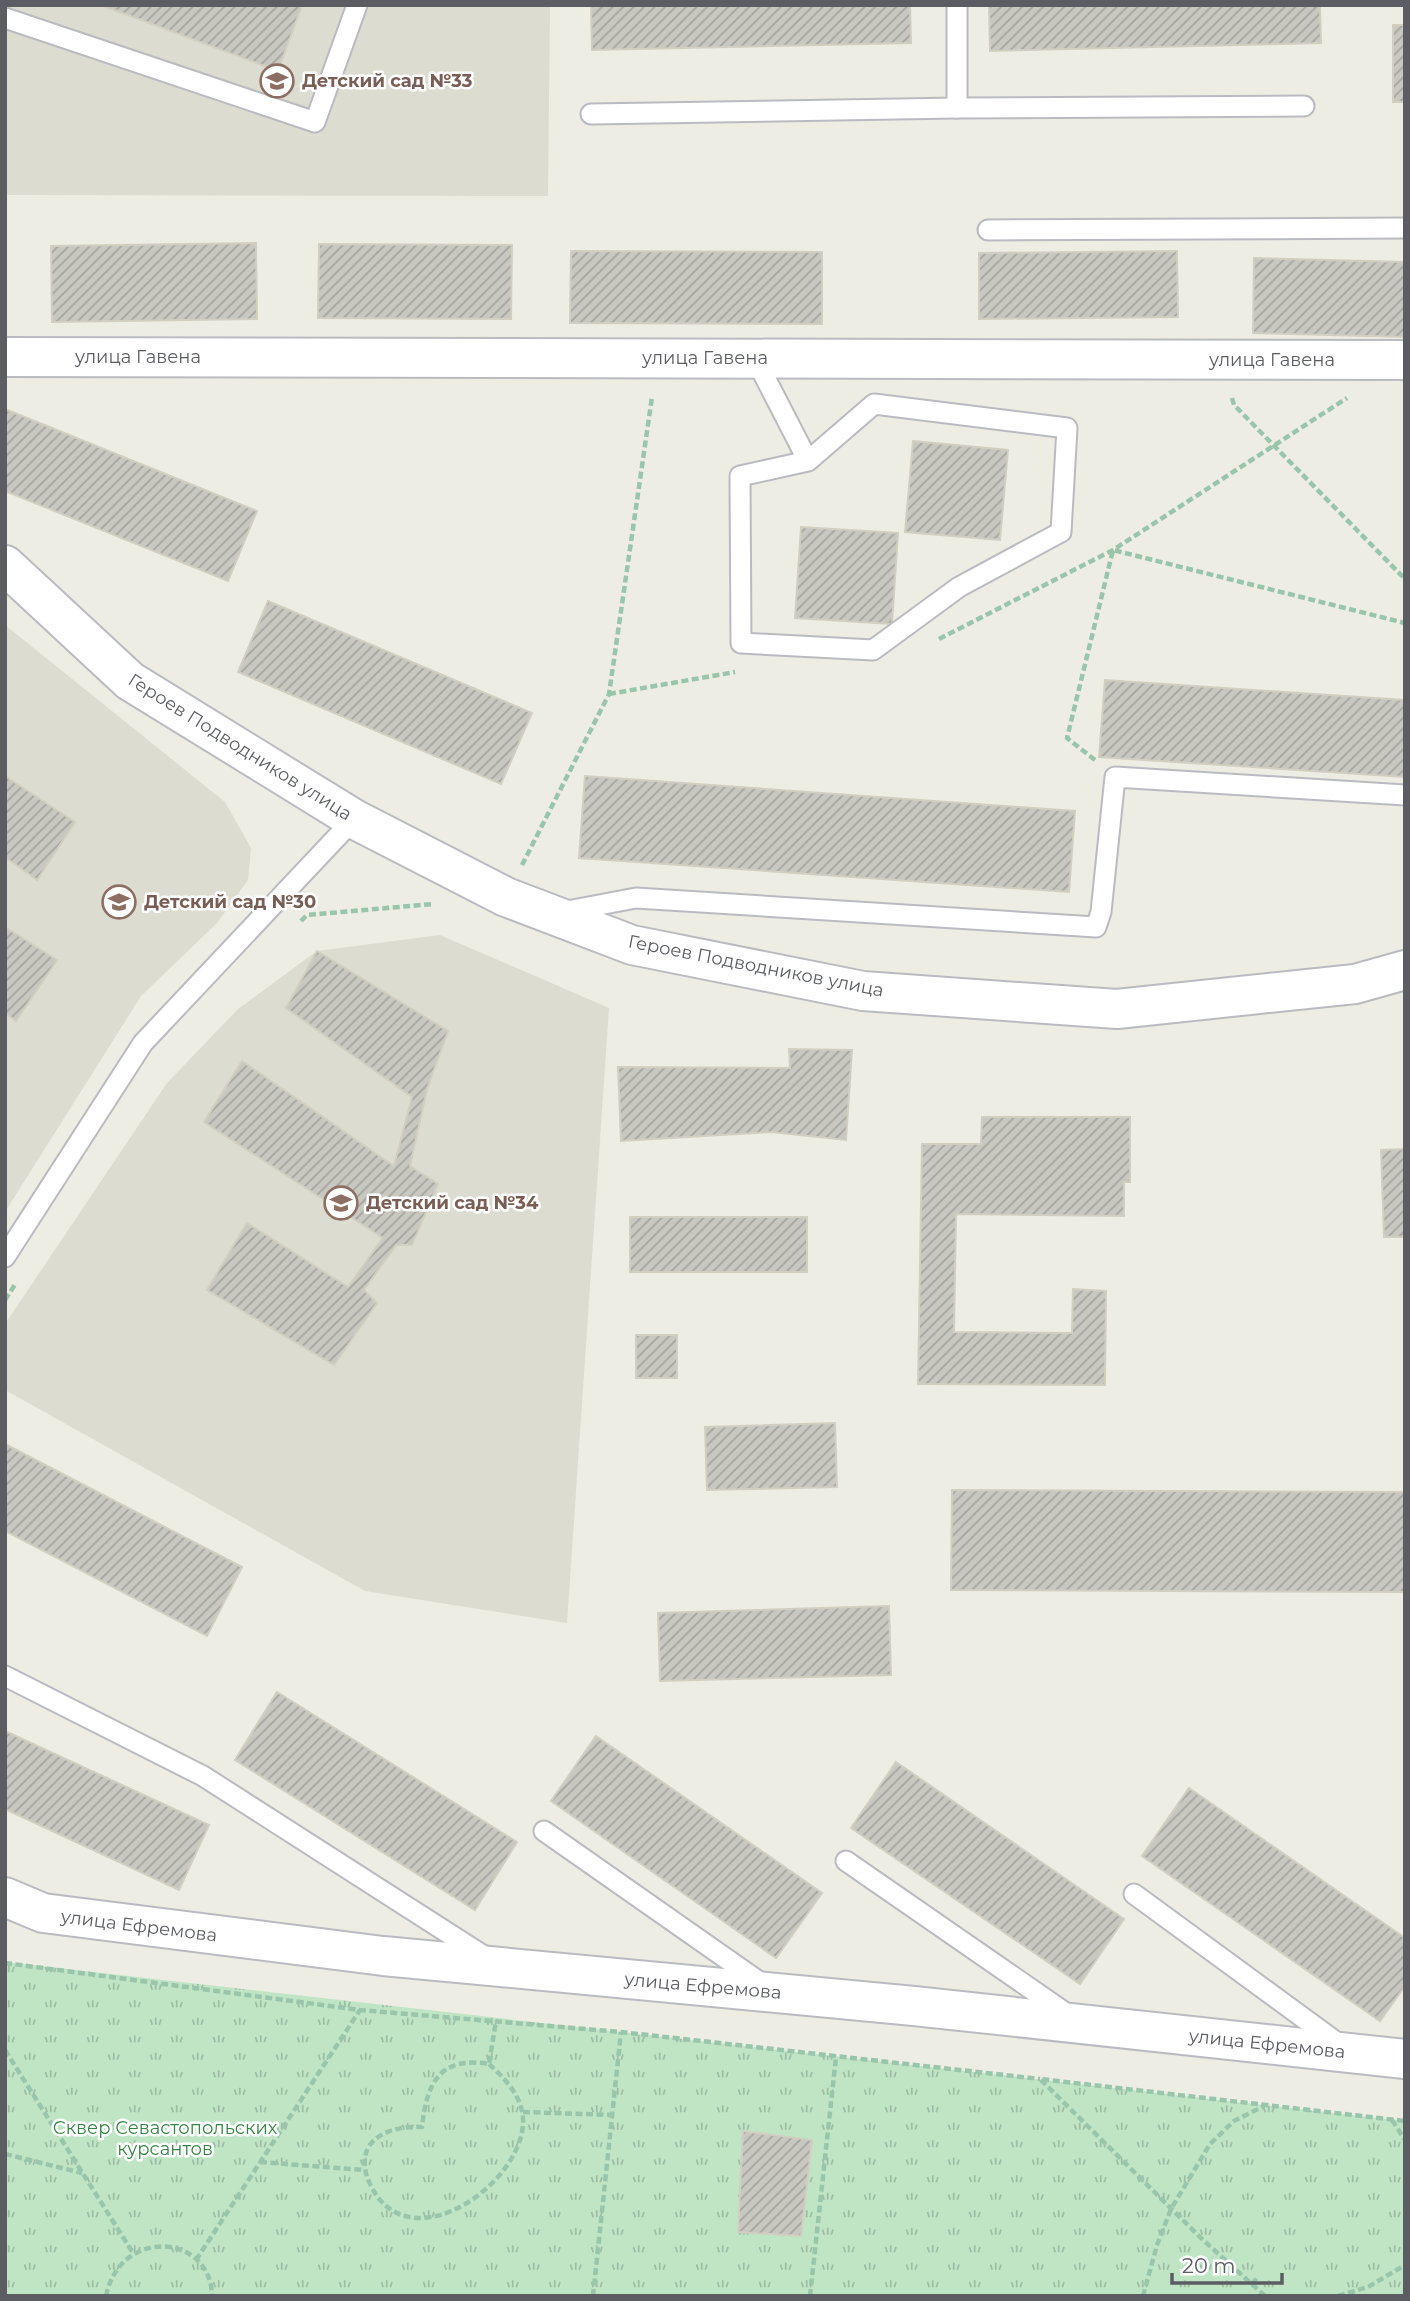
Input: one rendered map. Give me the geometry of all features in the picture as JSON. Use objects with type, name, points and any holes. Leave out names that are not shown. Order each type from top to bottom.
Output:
[{"type":"street","name":"улица Гавена","points":[[5,357],[1405,360]]},
{"type":"street","name":"Героев Подводников улица","points":[[5,565],[130,681],[354,818],[506,897],[632,945],[863,990],[1117,1009],[1355,984],[1405,970]]},
{"type":"street","name":"улица Ефремова","points":[[5,1897],[43,1913],[369,1955],[776,1993],[1405,2059]]},
{"type":"lane","points":[[5,18],[315,122],[357,5]]},
{"type":"lane","points":[[957,5],[957,108]]},
{"type":"lane","points":[[591,114],[1304,106]]},
{"type":"lane","points":[[988,230],[1405,228]]},
{"type":"lane","points":[[755,358],[808,461]]},
{"type":"lane","points":[[874,404],[1068,428],[1061,533],[959,587],[873,650],[741,643],[740,476],[808,461],[874,404]]},
{"type":"lane","points":[[551,914],[636,898],[1096,927],[1101,912],[1115,776],[1405,795]]},
{"type":"lane","points":[[5,1256],[143,1043],[354,818]]},
{"type":"lane","points":[[5,1676],[202,1776],[501,1967]]},
{"type":"lane","points":[[544,1831],[776,1993]]},
{"type":"lane","points":[[846,1861],[1083,2024]]},
{"type":"lane","points":[[1134,1894],[1352,2053]]},
{"type":"path","points":[[506,897],[609,694],[657,358]]},
{"type":"path","points":[[1221,360],[1234,405],[1405,579]]},
{"type":"path","points":[[1115,776],[1067,738],[1112,550],[1405,623]]},
{"type":"path","points":[[297,924],[307,915],[432,903],[444,908]]},
{"type":"path","points":[[5,1300],[20,1278]]},
{"type":"path","points":[[5,1963],[360,2010],[621,2032],[1405,2121]]},
{"type":"path","points":[[196,2260],[360,2010]]},
{"type":"path","points":[[489,2064],[496,2021]]},
{"type":"path","points":[[593,2296],[621,2032]]},
{"type":"path","points":[[5,2050],[133,2253]]},
{"type":"path","points":[[810,2296],[836,2056]]},
{"type":"path","points":[[464,2060],[489,2064],[504,2077],[523,2112],[516,2151],[502,2173],[459,2210],[434,2219],[406,2215],[387,2205],[373,2189],[364,2170],[369,2149],[379,2133],[400,2126],[422,2127],[432,2084],[445,2069],[464,2060]]},
{"type":"path","points":[[1040,2079],[1171,2209],[1265,2296]]},
{"type":"path","points":[[1143,2296],[1157,2245],[1171,2209],[1210,2144],[1234,2121],[1265,2105]]},
{"type":"path","points":[[523,2112],[612,2115]]},
{"type":"path","points":[[1392,2119],[1405,2140]]},
{"type":"path","points":[[5,2154],[82,2173]]},
{"type":"path","points":[[260,2162],[364,2170]]},
{"type":"path","points":[[106,2296],[111,2278],[119,2264],[133,2253],[148,2247],[166,2246],[182,2250],[196,2260],[206,2274],[212,2296]]},
{"type":"path","points":[[1338,2296],[1357,2290],[1405,2264]]},
{"type":"path","points":[[1252,2284],[1257,2278]]},
{"type":"path","points":[[1356,2283],[1357,2290]]},
{"type":"shaded area","name":"Детский сад №33","points":[[5,5],[550,5],[548,196],[5,195]]},
{"type":"shaded area","name":"Детский сад №30","points":[[5,625],[225,802],[251,848],[248,880],[217,923],[141,996],[5,1212]]},
{"type":"shaded area","name":"Детский сад №34","points":[[440,935],[609,1008],[567,1623],[365,1591],[5,1390],[5,1324],[167,1083],[238,1009],[317,951]]},
{"type":"green space","name":"Сквер Севастопольских курсантов","points":[[5,1962],[1405,2121],[1405,2296],[5,2296]]},
{"type":"building","points":[[101,5],[302,5],[278,71]]},
{"type":"building","points":[[591,5],[910,5],[911,43],[592,50]]},
{"type":"building","points":[[989,5],[1320,5],[1321,43],[990,51]]},
{"type":"building","points":[[1393,25],[1405,25],[1405,102],[1393,102]]},
{"type":"building","points":[[256,243],[257,319],[52,322],[51,246]]},
{"type":"building","points":[[319,244],[512,245],[511,319],[318,318]]},
{"type":"building","points":[[571,251],[822,252],[822,324],[570,323]]},
{"type":"building","points":[[1177,251],[1178,317],[979,319],[979,253]]},
{"type":"building","points":[[1254,258],[1405,262],[1405,337],[1253,333]]},
{"type":"building","points":[[5,409],[257,511],[228,581],[5,491]]},
{"type":"building","points":[[913,441],[1008,450],[1000,540],[905,532]]},
{"type":"building","points":[[801,527],[898,533],[892,624],[795,618]]},
{"type":"building","points":[[268,601],[532,713],[501,784],[238,672]]},
{"type":"building","points":[[1105,680],[1405,700],[1405,777],[1099,757]]},
{"type":"building","points":[[5,776],[75,822],[37,880],[5,857]]},
{"type":"building","points":[[585,776],[1075,811],[1069,892],[579,858]]},
{"type":"building","points":[[5,927],[57,960],[16,1021],[5,1013]]},
{"type":"building","points":[[317,951],[448,1031],[427,1089],[410,1166],[438,1184],[412,1245],[396,1245],[364,1290],[377,1303],[334,1365],[207,1290],[247,1223],[348,1287],[383,1238],[204,1122],[242,1061],[394,1166],[412,1097],[286,1008]]},
{"type":"building","points":[[789,1049],[852,1050],[846,1140],[771,1132],[621,1141],[618,1067],[790,1068]]},
{"type":"building","points":[[982,1117],[1130,1117],[1130,1182],[1124,1182],[1124,1216],[956,1214],[954,1332],[1072,1333],[1073,1289],[1106,1291],[1105,1385],[918,1384],[922,1144],[981,1144]]},
{"type":"building","points":[[1405,1149],[1405,1237],[1384,1237],[1381,1150]]},
{"type":"building","points":[[630,1217],[807,1217],[807,1272],[630,1272]]},
{"type":"building","points":[[636,1335],[677,1335],[677,1378],[636,1378]]},
{"type":"building","points":[[835,1423],[837,1487],[707,1490],[705,1427]]},
{"type":"building","points":[[5,1444],[242,1567],[207,1636],[5,1531]]},
{"type":"building","points":[[952,1490],[1405,1492],[1405,1592],[951,1590]]},
{"type":"building","points":[[889,1606],[891,1675],[660,1681],[658,1613]]},
{"type":"building","points":[[277,1692],[517,1842],[475,1910],[235,1760]]},
{"type":"building","points":[[5,1731],[209,1825],[179,1890],[5,1809]]},
{"type":"building","points":[[596,1736],[822,1893],[776,1958],[551,1801]]},
{"type":"building","points":[[896,1762],[1124,1919],[1080,1984],[851,1828]]},
{"type":"building","points":[[1189,1788],[1405,1938],[1405,1986],[1380,2021],[1142,1856]]},
{"type":"building","points":[[743,2131],[812,2140],[801,2236],[738,2232]]},
{"type":"place","name":"Детский сад №33","points":[[277,81]]},
{"type":"place","name":"Детский сад №30","points":[[119,902]]},
{"type":"place","name":"Детский сад №34","points":[[341,1203]]}]
